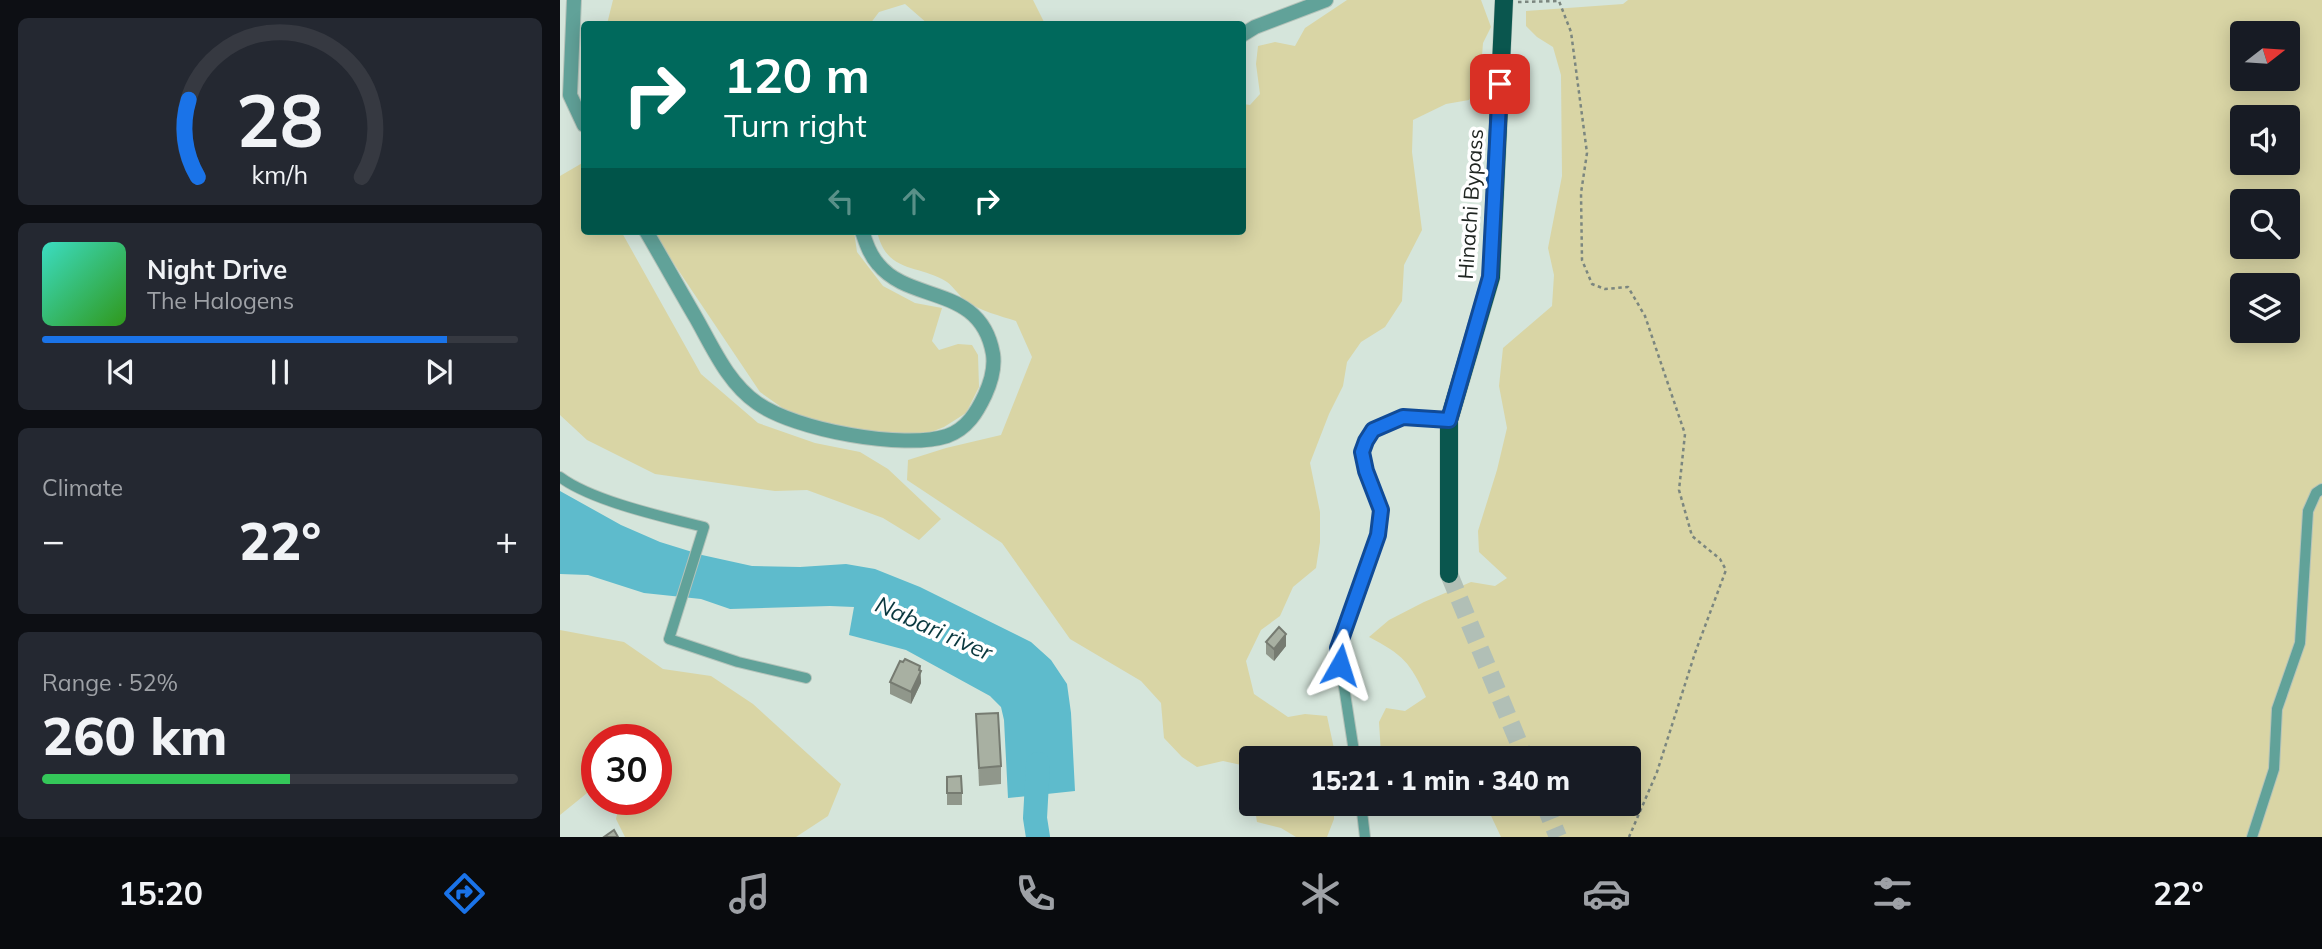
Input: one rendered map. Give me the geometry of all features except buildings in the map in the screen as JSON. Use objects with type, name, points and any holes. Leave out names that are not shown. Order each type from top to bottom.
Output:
[{"type":"highway","name":"Hinachi Bypass","points":[[1449,574],[1449,420],[1490,277],[1504,1]]},
{"type":"street","points":[[574,0],[570,94],[581,118]]},
{"type":"street","points":[[1246,33],[1326,0]]},
{"type":"street","points":[[648,235],[735,384],[758,404],[789,419],[824,429],[881,439],[924,440],[947,436],[969,423],[989,386],[994,370],[988,336],[974,314],[955,302],[895,278],[878,265],[863,235]]},
{"type":"street","points":[[1353,746],[1338,648],[1378,535],[1381,510],[1366,471],[1362,452],[1373,430],[1403,417],[1449,420]]},
{"type":"street","points":[[560,477],[574,488],[704,527],[669,639],[738,662],[806,678]]},
{"type":"street","points":[[2252,837],[2274,769],[2277,709],[2300,643],[2308,511],[2316,493],[2322,489]]},
{"type":"street","points":[[1363,816],[1365,837]]},
{"type":"path","points":[[1504,1],[1559,1],[1571,32],[1587,153],[1581,193],[1582,260],[1592,284],[1605,289],[1628,286],[1645,316],[1685,434],[1679,490],[1692,536],[1720,559],[1726,570],[1695,653],[1657,772],[1629,837]]},
{"type":"shaded area","points":[[613,0],[1033,0],[1044,21],[925,21],[905,4],[879,12],[872,21],[608,21]]},
{"type":"shaded area","points":[[1347,0],[1481,0],[1491,27],[1483,43],[1480,82],[1469,100],[1446,104],[1413,120],[1412,152],[1422,230],[1404,265],[1402,301],[1385,327],[1361,342],[1347,362],[1343,386],[1310,463],[1320,512],[1320,542],[1316,568],[1293,587],[1280,616],[1261,630],[1246,661],[1254,694],[1288,717],[1305,714],[1327,716],[1333,746],[1239,746],[1239,764],[1223,761],[1197,767],[1182,757],[1164,738],[1161,703],[1141,681],[1070,639],[1002,543],[907,480],[908,460],[1001,435],[1032,357],[1016,321],[978,308],[963,299],[947,282],[896,261],[881,245],[878,235],[1246,235],[1246,104],[1250,105],[1260,94],[1256,64],[1258,46],[1275,42],[1295,46],[1305,28]]},
{"type":"shaded area","points":[[1628,0],[2322,0],[2322,837],[1501,837],[1491,816],[1641,816],[1641,746],[1380,746],[1379,722],[1386,708],[1405,711],[1426,697],[1410,667],[1390,649],[1369,637],[1389,620],[1424,602],[1471,582],[1495,586],[1507,578],[1479,552],[1478,531],[1507,428],[1499,386],[1503,348],[1552,306],[1554,275],[1548,248],[1562,176],[1561,75],[1553,47],[1526,26],[1526,11],[1623,4]]},
{"type":"shaded area","points":[[581,164],[581,235],[623,235],[701,374],[758,423],[815,443],[860,452],[888,469],[941,519],[919,540],[883,518],[807,490],[775,491],[655,474],[587,440],[560,415],[560,176]]},
{"type":"shaded area","points":[[655,235],[855,235],[857,252],[883,286],[915,303],[942,308],[932,341],[939,350],[958,344],[972,345],[978,355],[979,387],[966,413],[944,427],[926,434],[877,432],[818,422],[784,409],[760,392]]},
{"type":"shaded area","points":[[560,630],[624,642],[663,669],[711,676],[753,704],[841,784],[828,816],[796,837],[625,837],[616,819],[617,815],[672,815],[672,724],[581,724],[581,798],[560,815]]},
{"type":"shaded area","points":[[1256,816],[1334,816],[1327,837],[1296,837],[1281,828],[1257,822]]},
{"type":"water","points":[[560,491],[621,525],[660,542],[702,555],[752,566],[846,564],[875,569],[920,587],[1031,642],[1051,660],[1067,684],[1075,791],[1008,798],[1001,707],[990,696],[906,650],[849,635],[854,607],[730,609],[701,599],[644,593],[588,575],[560,574]]},
{"type":"waterway","name":"Nabari river","points":[[1038,764],[1035,818],[1038,837]]},
{"type":"tunnel","points":[[1449,574],[1520,746]]},
{"type":"tunnel","points":[[1549,816],[1558,837]]},
{"type":"route","points":[[1340,665],[1338,648],[1378,535],[1381,510],[1366,471],[1362,452],[1366,441],[1373,430],[1403,417],[1449,420],[1490,277],[1500,84]]}]
